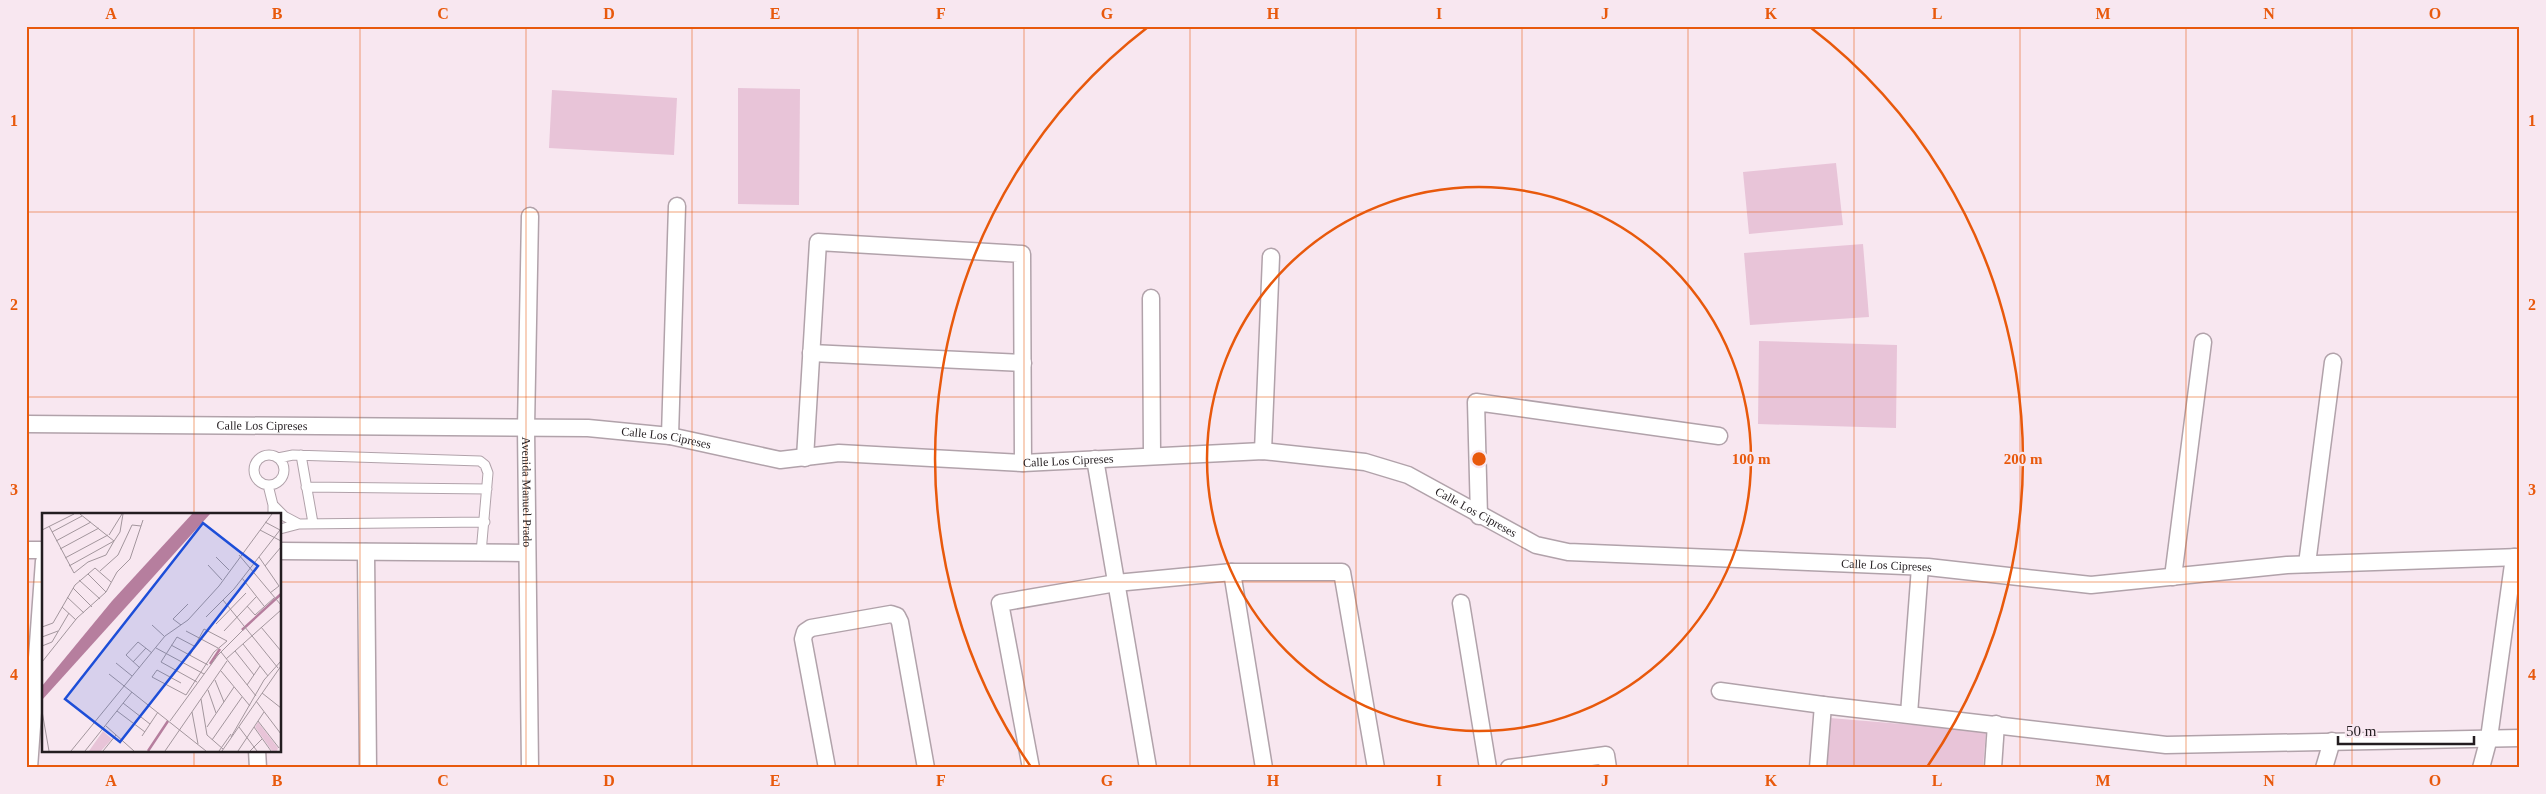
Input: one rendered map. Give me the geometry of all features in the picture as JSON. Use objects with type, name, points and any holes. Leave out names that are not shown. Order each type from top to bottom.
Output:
[{"type":"street","points":[[670,436],[677,206]]},
{"type":"street","name":"Avenida Manuel Prado","points":[[530,216],[526,428],[530,768]]},
{"type":"street","points":[[805,458],[818,242],[1022,254],[1023,463]]},
{"type":"street","points":[[1263,451],[1271,258]]},
{"type":"street","points":[[1151,298],[1152,455]]},
{"type":"street","points":[[2173,577],[2202,342]]},
{"type":"street","points":[[811,353],[1023,363]]},
{"type":"street","points":[[2307,564],[2333,362]]},
{"type":"street","points":[[1479,516],[1476,402],[1719,436]]},
{"type":"street","name":"Calle Los Cipreses","points":[[26,424],[588,428],[670,436],[780,460],[839,453],[1023,463],[1152,455],[1263,451],[1365,462],[1388,467],[1408,475],[1479,516],[1536,545],[1568,552],[1920,567],[2092,586],[2307,564],[2517,557]]},
{"type":"street","points":[[1095,459],[1148,768]]},
{"type":"street","points":[[26,550],[42,550]]},
{"type":"street","points":[[281,551],[527,553]]},
{"type":"street","points":[[366,552],[368,768]]},
{"type":"street","points":[[2481,768],[2489,738],[2517,557]]},
{"type":"street","points":[[1909,714],[1920,567]]},
{"type":"street","points":[[1232,572],[1264,768]]},
{"type":"street","points":[[1031,768],[1000,603],[1116,583],[1232,572],[1342,572],[1376,768]]},
{"type":"street","points":[[29,768],[29,717],[42,582]]},
{"type":"street","points":[[1461,603],[1488,768]]},
{"type":"street","points":[[827,768],[803,639],[805,632],[811,628],[891,614],[897,616],[900,622],[926,768]]},
{"type":"street","points":[[1720,691],[1823,705],[2166,745],[2520,738]]},
{"type":"street","points":[[1818,768],[1823,705]]},
{"type":"street","points":[[1993,768],[1996,724]]},
{"type":"street","points":[[2324,768],[2332,741]]},
{"type":"street","points":[[258,752],[258,768]]},
{"type":"street","points":[[1509,768],[1606,755],[1608,768]]},
{"type":"lane","points":[[278,458],[282,464],[283,476],[279,481],[268,485],[257,480],[253,468],[255,462],[264,455],[278,458],[301,455],[480,461],[485,465],[488,473],[481,553]]},
{"type":"lane","points":[[301,455],[313,524]]},
{"type":"lane","points":[[268,485],[273,510]]},
{"type":"lane","points":[[306,487],[487,489]]},
{"type":"lane","points":[[281,514],[299,524]]},
{"type":"lane","points":[[281,529],[299,524],[485,522]]},
{"type":"shaded area","points":[[738,88],[800,89],[799,205],[738,204]]},
{"type":"shaded area","points":[[552,90],[677,98],[674,155],[549,148]]},
{"type":"shaded area","points":[[1836,163],[1843,225],[1749,234],[1743,172]]},
{"type":"shaded area","points":[[1863,244],[1869,317],[1750,325],[1744,253]]},
{"type":"shaded area","points":[[1759,341],[1897,345],[1896,428],[1758,424]]},
{"type":"shaded area","points":[[1830,718],[1986,731],[1983,768],[1826,768]]}]
